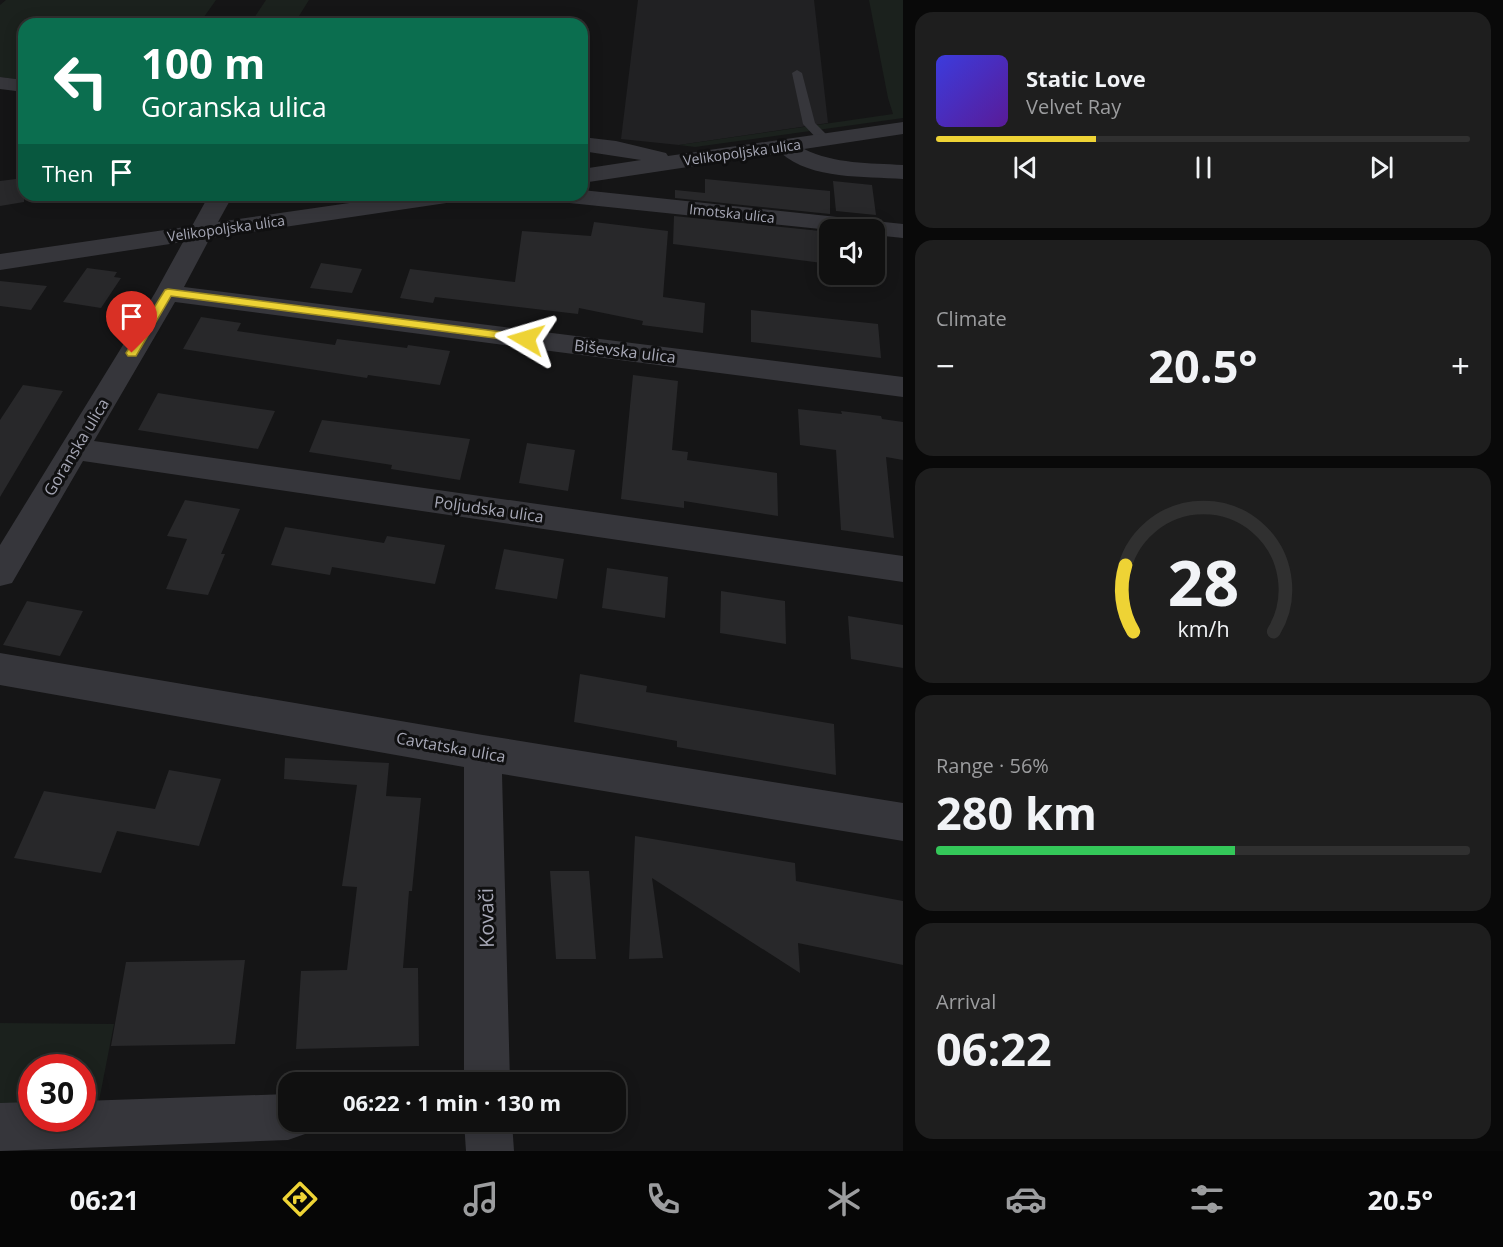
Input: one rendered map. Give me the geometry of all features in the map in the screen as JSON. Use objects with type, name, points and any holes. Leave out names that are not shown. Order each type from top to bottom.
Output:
[{"type":"street","points":[[0,83],[18,85]]},
{"type":"street","name":"Velikopoljska ulica","points":[[588,175],[903,128]]},
{"type":"street","points":[[588,145],[648,155],[668,163]]},
{"type":"street","points":[[786,146],[800,157],[826,164],[903,172]]},
{"type":"street","name":"Imotska ulica","points":[[588,198],[903,231]]},
{"type":"street","name":"Goranska ulica","points":[[0,573],[168,293],[218,201]]},
{"type":"street","name":"Velikopoljska ulica","points":[[0,262],[411,201]]},
{"type":"street","name":"Biševska ulica","points":[[168,293],[903,387]]},
{"type":"street","name":"Poljudska ulica","points":[[74,449],[903,569]]},
{"type":"street","name":"Cavtatska ulica","points":[[0,669],[483,753],[903,822]]},
{"type":"street","name":"Kovači","points":[[483,753],[487,1072]]},
{"type":"street","points":[[0,1127],[278,1117]]},
{"type":"street","points":[[489,1132],[490,1151]]},
{"type":"lane","points":[[797,73],[809,124],[825,140]]},
{"type":"shaded area","points":[[6,0],[216,0],[203,18],[18,18],[18,79],[0,77],[0,5]]},
{"type":"shaded area","points":[[266,0],[309,0],[298,18],[254,18]]},
{"type":"shaded area","points":[[638,0],[814,0],[828,123],[679,145],[621,139]]},
{"type":"shaded area","points":[[869,0],[903,0],[903,118],[695,147],[679,145],[893,114]]},
{"type":"shaded area","points":[[0,1023],[114,1024],[99,1101],[96,1101],[96,1054],[18,1054],[18,1103],[0,1104]]},
{"type":"building","points":[[18,179],[18,201],[24,202],[0,206],[0,181]]},
{"type":"building","points":[[705,179],[830,191],[830,214],[675,198],[675,190],[705,193]]},
{"type":"building","points":[[833,181],[872,185],[876,215],[836,211]]},
{"type":"building","points":[[674,216],[819,231],[819,263],[673,244]]},
{"type":"building","points":[[594,222],[668,231],[663,297],[705,303],[703,333],[642,325],[643,321],[579,308],[578,314],[435,297],[433,303],[400,298],[410,269],[515,282],[522,231],[591,236]]},
{"type":"building","points":[[321,263],[362,269],[352,293],[310,288]]},
{"type":"building","points":[[87,268],[117,272],[114,277],[121,278],[101,308],[63,302]]},
{"type":"building","points":[[0,281],[47,286],[31,310],[0,306]]},
{"type":"building","points":[[751,310],[878,324],[881,358],[751,342]]},
{"type":"building","points":[[201,317],[241,323],[237,331],[335,345],[337,339],[450,351],[440,385],[368,375],[367,378],[183,349]]},
{"type":"building","points":[[633,375],[678,381],[672,450],[688,452],[687,460],[777,473],[778,516],[684,501],[684,508],[621,499]]},
{"type":"building","points":[[23,385],[63,391],[0,497],[0,420]]},
{"type":"building","points":[[158,393],[275,411],[258,449],[138,430]]},
{"type":"building","points":[[798,409],[842,414],[841,411],[881,416],[882,419],[903,422],[903,460],[886,457],[894,538],[841,530],[836,450],[800,445]]},
{"type":"building","points":[[322,420],[470,439],[460,480],[391,469],[392,465],[309,452]]},
{"type":"building","points":[[527,443],[575,450],[568,491],[519,483]]},
{"type":"building","points":[[185,500],[240,509],[221,554],[225,554],[208,595],[166,589],[187,539],[167,536]]},
{"type":"building","points":[[285,527],[384,543],[387,536],[445,545],[435,584],[332,567],[330,575],[271,565]]},
{"type":"building","points":[[504,549],[564,559],[557,599],[495,589]]},
{"type":"building","points":[[607,568],[668,577],[665,618],[602,608]]},
{"type":"building","points":[[721,591],[785,601],[786,644],[720,633]]},
{"type":"building","points":[[27,601],[83,611],[60,656],[3,645]]},
{"type":"building","points":[[848,616],[903,625],[903,668],[851,659]]},
{"type":"building","points":[[580,674],[647,686],[646,692],[834,724],[836,775],[677,747],[677,741],[574,722]]},
{"type":"building","points":[[285,758],[389,763],[386,796],[421,798],[412,891],[409,891],[403,968],[418,968],[419,1046],[296,1049],[301,971],[347,970],[357,887],[342,886],[357,785],[284,779]]},
{"type":"building","points":[[169,770],[221,779],[199,846],[117,831],[101,873],[14,858],[44,791],[155,809]]},
{"type":"building","points":[[635,836],[795,863],[796,881],[903,901],[903,965],[798,943],[800,973],[652,878],[663,958],[629,959]]},
{"type":"building","points":[[550,871],[589,871],[596,959],[556,959]]},
{"type":"building","points":[[245,960],[235,1044],[111,1046],[126,962]]},
{"type":"route","points":[[132,353],[168,293],[526,339]]}]
